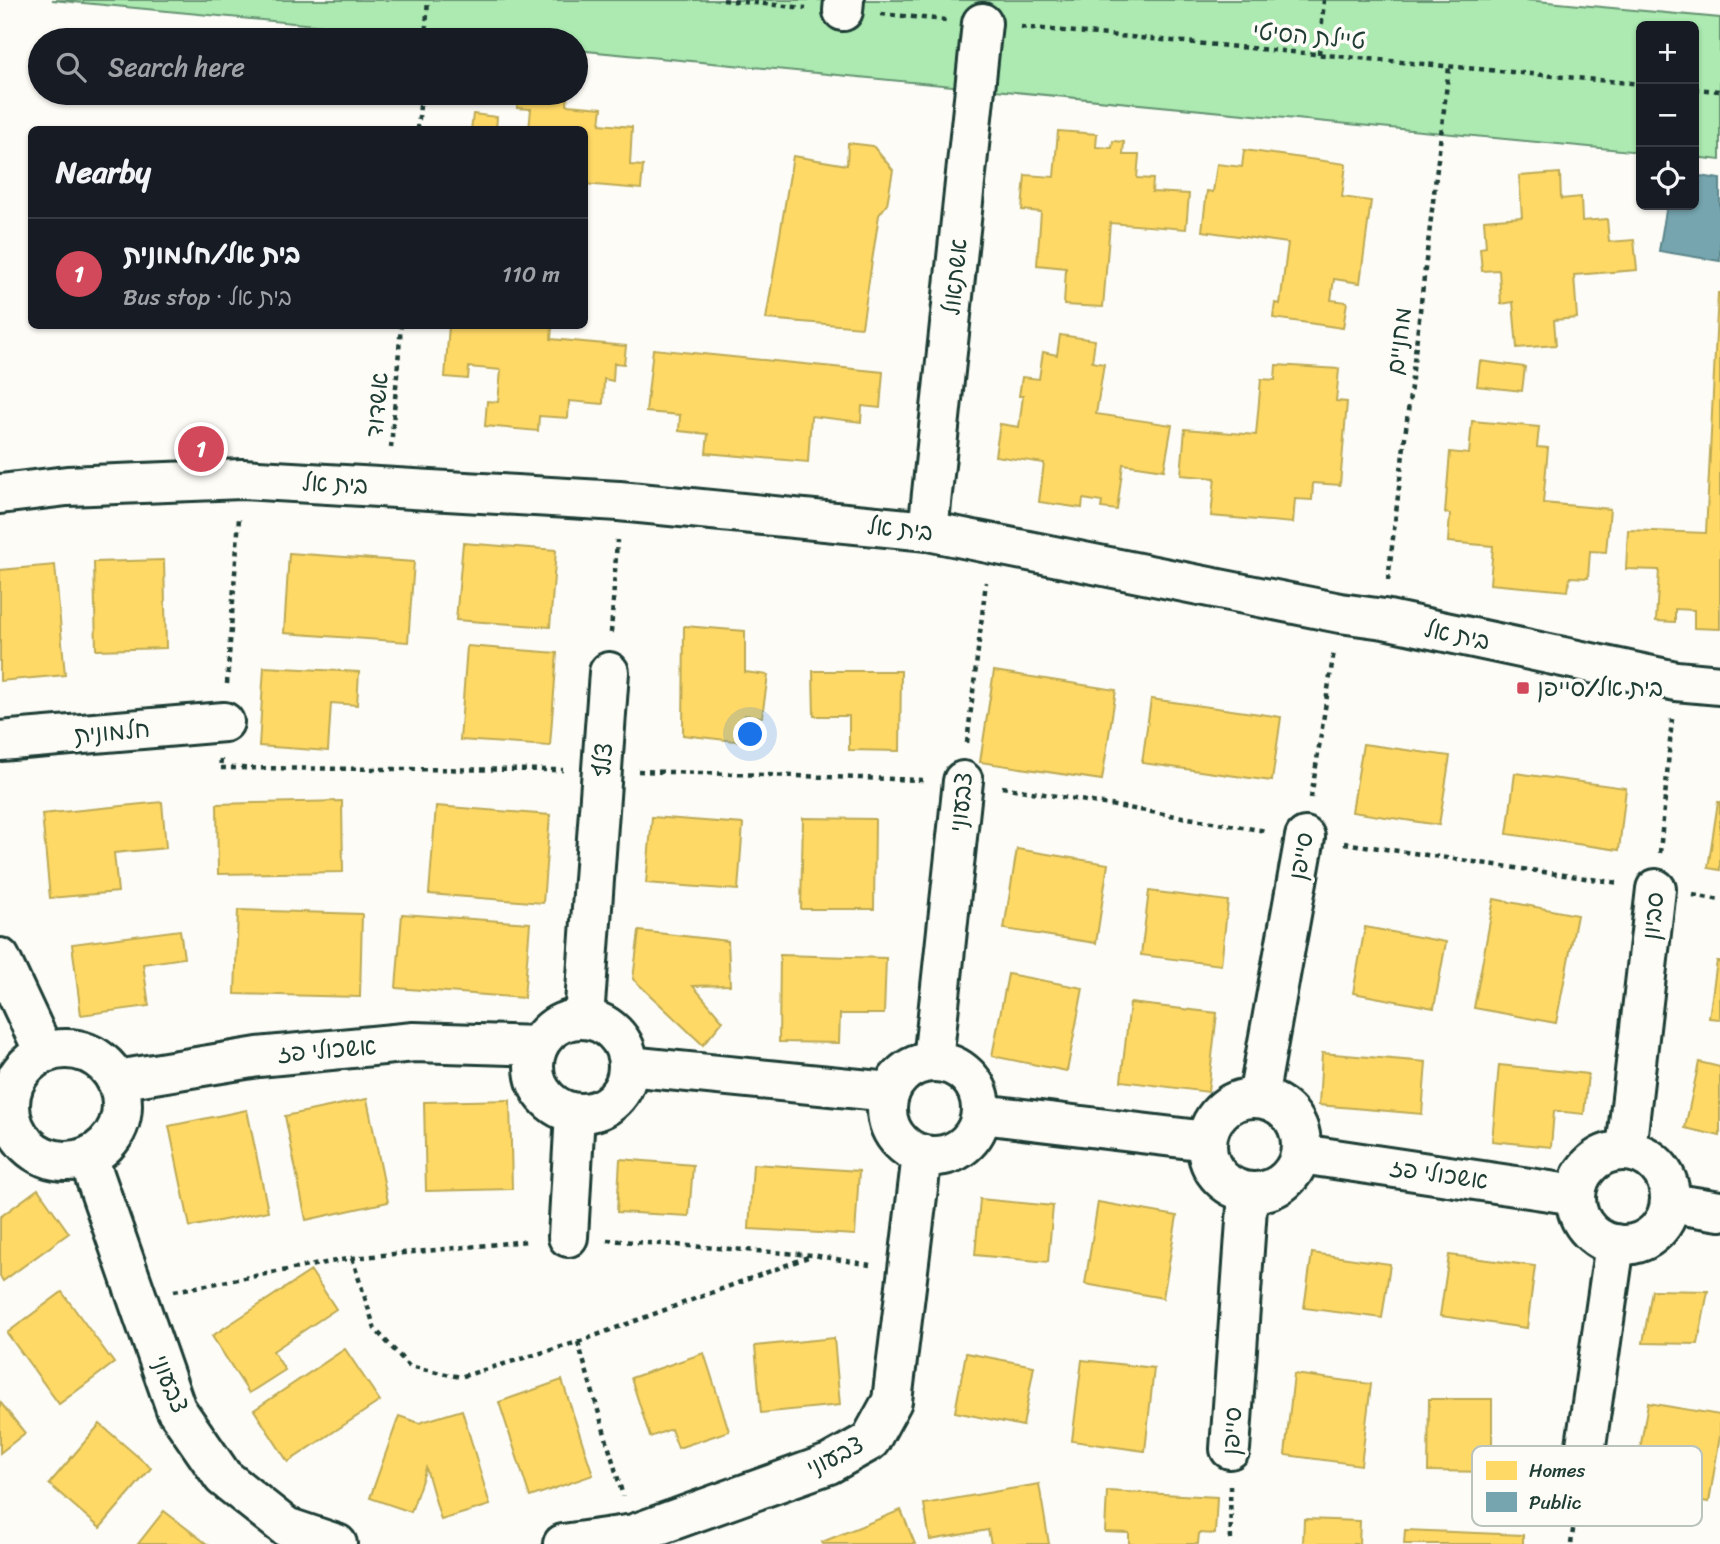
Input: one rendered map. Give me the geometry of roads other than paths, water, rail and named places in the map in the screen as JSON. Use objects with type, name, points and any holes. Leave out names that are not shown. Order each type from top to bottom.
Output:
[{"type":"street","name":"אשתאול","points":[[928,531],[982,23]]},
{"type":"street","name":"בית אל","points":[[0,473],[67,485]]},
{"type":"street","name":"בית אל","points":[[0,494],[67,485],[242,479],[619,501],[928,531],[1384,620],[1676,681],[1720,685]]},
{"type":"street","name":"צלף","points":[[584,1018],[609,672]]},
{"type":"street","name":"חלמונית","points":[[0,741],[224,722]]},
{"type":"street","name":"צבעוני","points":[[933,1061],[963,781]]},
{"type":"street","name":"סייפן","points":[[1258,1098],[1305,837]]},
{"type":"street","name":"סביון","points":[[1626,1150],[1656,889]]},
{"type":"street","points":[[0,958],[44,1052]]},
{"type":"street","points":[[584,1018],[598,1021],[610,1028],[620,1039],[628,1066],[626,1079],[612,1101],[589,1112],[575,1113],[561,1109],[540,1089],[534,1060],[538,1046],[546,1034],[557,1025],[584,1018]]},
{"type":"street","name":"אשכולי פז","points":[[117,1080],[258,1057],[414,1042],[538,1046]]},
{"type":"street","points":[[61,1048],[78,1049],[94,1055],[108,1066],[117,1080],[122,1098],[121,1116],[115,1133],[103,1148],[88,1157],[71,1161],[47,1158],[8,1136],[10,1094],[16,1077],[28,1062],[44,1052],[61,1048]]},
{"type":"street","points":[[933,1061],[949,1064],[963,1072],[974,1083],[980,1098],[981,1114],[978,1128],[971,1140],[961,1149],[935,1157],[907,1149],[895,1138],[888,1124],[886,1107],[890,1092],[907,1070],[933,1061]]},
{"type":"street","points":[[628,1066],[890,1092]]},
{"type":"street","points":[[1258,1098],[1274,1102],[1287,1111],[1296,1123],[1301,1138],[1301,1154],[1292,1173],[1276,1188],[1248,1192],[1234,1189],[1222,1181],[1208,1156],[1207,1141],[1219,1114],[1230,1104],[1258,1098]]},
{"type":"street","points":[[568,1237],[575,1113]]},
{"type":"street","points":[[981,1114],[1207,1141]]},
{"type":"street","points":[[1626,1150],[1641,1154],[1654,1162],[1664,1174],[1670,1203],[1657,1231],[1644,1240],[1615,1244],[1590,1232],[1577,1209],[1576,1195],[1579,1180],[1598,1158],[1611,1152],[1626,1150]]},
{"type":"street","name":"אשכולי פז","points":[[1301,1154],[1576,1195]]},
{"type":"street","name":"צבעוני","points":[[563,1544],[634,1534],[829,1464],[870,1441],[892,1401],[922,1155]]},
{"type":"street","name":"צבעוני","points":[[88,1157],[176,1409],[223,1477],[286,1527],[337,1544]]},
{"type":"street","name":"סייפן","points":[[1230,1449],[1248,1192]]},
{"type":"street","points":[[1670,1203],[1720,1211]]},
{"type":"street","points":[[1586,1446],[1615,1244]]},
{"type":"place","name":"בית אל/חלמונית","points":[[201,449]]},
{"type":"place","name":"בית אל/סייפן","points":[[1523,688]]}]
